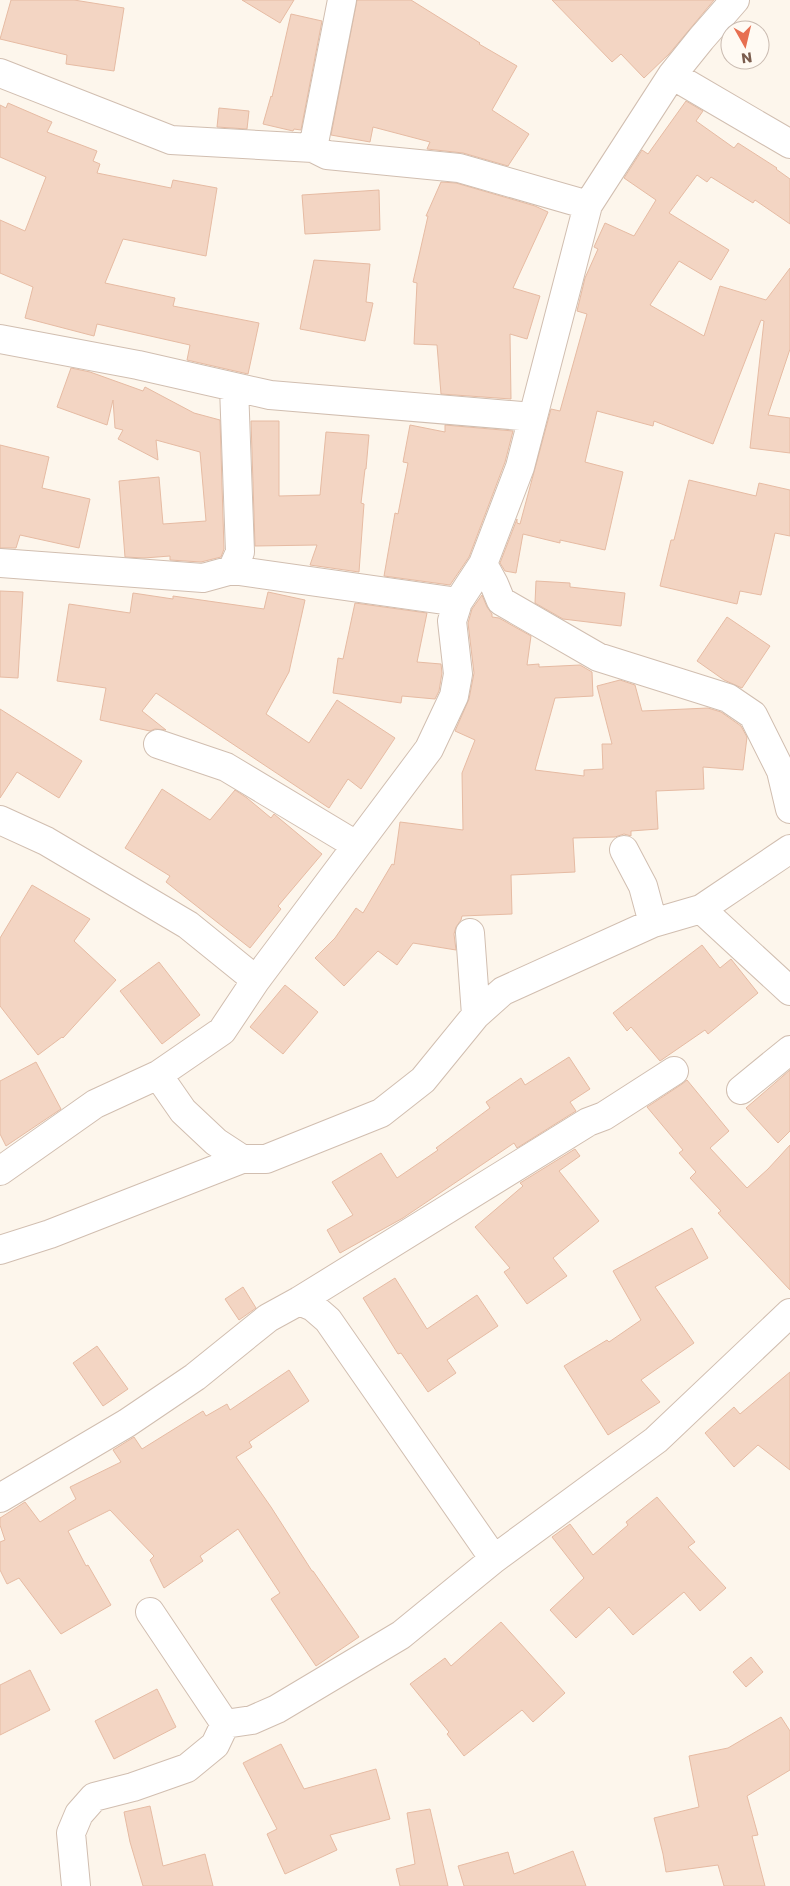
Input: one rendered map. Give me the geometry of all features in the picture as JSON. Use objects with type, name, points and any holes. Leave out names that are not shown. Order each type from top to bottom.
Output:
[{"type":"street","points":[[313,148],[342,0]]},
{"type":"street","points":[[0,1171],[95,1104],[158,1075],[222,1031],[256,980],[429,749],[454,696],[458,674],[452,620],[458,602],[482,564],[520,467],[588,205],[672,75],[735,0]]},
{"type":"street","points":[[0,73],[171,140],[313,148],[327,155],[459,168],[588,205]]},
{"type":"street","points":[[672,75],[790,144]]},
{"type":"street","points":[[0,339],[138,365],[270,395],[533,417]]},
{"type":"street","points":[[232,570],[240,552],[234,387]]},
{"type":"street","points":[[0,563],[203,578],[232,570],[458,602]]},
{"type":"street","points":[[482,564],[494,584],[501,601],[598,657],[728,698],[754,715],[781,771],[790,809]]},
{"type":"street","points":[[158,744],[226,767],[356,845]]},
{"type":"street","points":[[0,820],[46,841],[188,925],[256,980]]},
{"type":"street","points":[[0,1250],[50,1234],[242,1159],[266,1159],[381,1113],[424,1080],[476,1015],[503,991],[653,923],[701,909],[790,849]]},
{"type":"street","points":[[624,850],[643,886],[653,923]]},
{"type":"street","points":[[701,909],[790,991]]},
{"type":"street","points":[[470,933],[476,1015]]},
{"type":"street","points":[[741,1090],[790,1050]]},
{"type":"street","points":[[0,1498],[127,1423],[195,1377],[268,1318],[327,1284],[588,1122],[604,1116],[674,1071]]},
{"type":"street","points":[[158,1075],[183,1111],[216,1142],[242,1159]]},
{"type":"street","points":[[327,1284],[328,1320]]},
{"type":"street","points":[[299,1301],[313,1307],[328,1320],[494,1559]]},
{"type":"street","points":[[224,1724],[252,1720],[277,1709],[401,1635],[494,1559],[656,1440],[790,1313]]},
{"type":"street","points":[[150,1612],[224,1724]]},
{"type":"street","points":[[76,1886],[71,1833],[79,1814],[94,1797],[133,1787],[187,1768],[214,1745],[224,1724]]},
{"type":"building","points":[[11,0],[74,0],[124,8],[114,71],[66,64],[67,55],[0,39]]},
{"type":"building","points":[[242,0],[294,0],[280,23]]},
{"type":"building","points":[[357,0],[411,0],[517,66],[492,110],[529,134],[508,166],[463,153],[427,149],[430,142],[373,127],[370,142],[331,135]]},
{"type":"building","points":[[552,0],[714,0],[669,54],[644,78],[621,54],[612,62]]},
{"type":"building","points":[[291,14],[322,21],[301,130],[294,129],[293,131],[263,124],[272,97]]},
{"type":"building","points":[[686,101],[703,111],[696,121],[734,148],[738,143],[777,168],[790,179],[790,224],[755,200],[753,203],[711,177],[707,182],[697,175],[669,213],[729,250],[711,280],[679,261],[650,305],[704,336],[720,286],[766,300],[790,268],[790,349],[768,415],[790,418],[790,453],[750,448],[764,321],[761,320],[713,444],[654,421],[653,426],[597,411],[585,462],[623,472],[605,550],[560,540],[560,543],[523,534],[516,573],[505,571],[500,563],[517,519],[517,523],[520,524],[551,409],[560,411],[587,314],[577,311],[585,278],[598,249],[594,247],[605,223],[634,236],[656,200],[624,178],[642,150],[648,154]]},
{"type":"building","points":[[8,103],[52,122],[47,132],[97,151],[93,161],[100,164],[97,173],[171,188],[173,180],[217,188],[206,256],[123,239],[105,283],[175,298],[173,306],[259,323],[248,374],[187,360],[190,345],[97,324],[94,336],[25,318],[33,287],[0,273],[0,220],[25,231],[46,177],[0,157],[0,105],[6,108]]},
{"type":"building","points":[[219,108],[249,111],[247,129],[217,127]]},
{"type":"building","points":[[441,182],[456,183],[535,206],[548,212],[513,288],[540,296],[527,339],[510,334],[511,399],[441,394],[437,345],[414,344],[417,283],[413,282],[428,216],[426,216]]},
{"type":"building","points":[[379,190],[380,230],[305,234],[302,195]]},
{"type":"building","points":[[314,260],[370,264],[366,302],[373,303],[365,341],[300,329]]},
{"type":"building","points":[[71,368],[90,372],[143,391],[145,387],[194,413],[220,420],[224,549],[221,557],[201,562],[170,560],[170,556],[125,557],[119,481],[159,477],[163,524],[206,521],[200,452],[156,440],[158,460],[118,439],[123,430],[115,428],[113,400],[107,425],[57,407]]},
{"type":"building","points":[[251,421],[279,421],[279,496],[320,495],[326,432],[369,435],[361,503],[364,504],[359,572],[310,565],[317,545],[255,546]]},
{"type":"building","points":[[410,425],[445,432],[445,425],[513,431],[505,462],[469,557],[450,585],[384,576],[395,513],[398,514],[408,463],[403,462]]},
{"type":"building","points":[[0,445],[49,457],[42,488],[90,499],[79,548],[20,535],[16,548],[0,548]]},
{"type":"building","points":[[689,480],[756,496],[759,483],[790,490],[790,536],[775,533],[761,595],[740,591],[737,604],[660,586],[671,540],[674,540]]},
{"type":"building","points":[[536,581],[570,583],[570,587],[625,593],[621,626],[563,619],[535,603]]},
{"type":"building","points":[[0,591],[23,592],[18,678],[0,677]]},
{"type":"building","points":[[268,592],[305,600],[289,672],[266,714],[309,743],[337,700],[395,738],[361,789],[348,779],[329,808],[156,693],[142,711],[166,730],[155,729],[150,731],[100,720],[106,688],[57,681],[69,604],[130,613],[133,593],[173,599],[173,596],[264,609]]},
{"type":"building","points":[[482,595],[492,617],[499,618],[531,636],[527,665],[539,664],[539,667],[580,665],[592,672],[593,696],[555,698],[535,770],[584,776],[584,770],[603,769],[602,744],[612,744],[597,686],[620,680],[635,685],[642,711],[708,708],[721,712],[741,726],[747,737],[743,770],[703,767],[704,789],[656,791],[658,829],[631,831],[631,836],[624,834],[615,837],[573,838],[575,872],[511,875],[512,914],[462,916],[454,934],[456,950],[413,943],[397,965],[378,951],[344,986],[315,958],[335,938],[356,908],[363,913],[392,864],[394,865],[400,822],[463,830],[462,773],[475,740],[455,731],[469,699],[474,673],[468,623],[472,609]]},
{"type":"building","points":[[355,603],[427,613],[417,662],[441,664],[442,673],[439,691],[435,699],[402,696],[401,703],[333,693],[338,658],[343,659]]},
{"type":"building","points":[[727,617],[770,646],[742,688],[724,680],[697,661]]},
{"type":"building","points":[[0,709],[82,761],[59,798],[17,772],[0,798]]},
{"type":"building","points":[[162,789],[210,820],[235,790],[271,818],[274,814],[322,854],[278,906],[281,909],[250,948],[166,882],[170,876],[125,848]]},
{"type":"building","points":[[32,885],[90,919],[74,941],[116,980],[63,1038],[38,1055],[0,1006],[0,938]]},
{"type":"building","points":[[702,945],[720,968],[731,959],[758,993],[708,1034],[705,1030],[660,1061],[631,1027],[627,1031],[613,1013]]},
{"type":"building","points":[[159,962],[200,1015],[162,1044],[120,991]]},
{"type":"building","points":[[285,985],[318,1012],[283,1054],[250,1027]]},
{"type":"building","points":[[569,1057],[590,1089],[570,1102],[576,1111],[517,1148],[514,1143],[403,1218],[340,1253],[327,1230],[353,1215],[332,1182],[381,1153],[397,1178],[438,1150],[436,1148],[490,1108],[486,1102],[521,1078],[525,1085]]},
{"type":"building","points":[[36,1062],[61,1109],[6,1146],[0,1134],[0,1081]]},
{"type":"building","points":[[790,1070],[790,1131],[778,1143],[746,1108]]},
{"type":"building","points":[[687,1080],[729,1131],[710,1148],[747,1188],[790,1145],[790,1290],[718,1213],[721,1211],[690,1178],[696,1172],[679,1153],[683,1150],[647,1107]]},
{"type":"building","points":[[575,1149],[580,1156],[559,1171],[599,1221],[553,1258],[567,1276],[527,1304],[504,1272],[510,1268],[475,1227],[523,1186],[520,1183]]},
{"type":"building","points":[[692,1228],[708,1258],[655,1287],[694,1343],[641,1380],[660,1402],[608,1435],[564,1366],[607,1340],[609,1342],[641,1320],[613,1271]]},
{"type":"building","points":[[395,1278],[427,1329],[477,1295],[498,1326],[447,1360],[456,1373],[428,1392],[401,1353],[398,1354],[363,1298]]},
{"type":"building","points":[[243,1287],[256,1308],[239,1320],[225,1299]]},
{"type":"building","points":[[97,1346],[128,1389],[103,1406],[73,1363]]},
{"type":"building","points":[[289,1370],[309,1401],[249,1442],[252,1447],[236,1457],[312,1571],[359,1637],[316,1666],[271,1599],[280,1593],[238,1529],[200,1556],[203,1561],[164,1588],[150,1560],[154,1556],[110,1510],[68,1531],[86,1566],[88,1565],[111,1605],[61,1634],[19,1578],[7,1584],[0,1570],[0,1542],[5,1540],[0,1525],[0,1518],[25,1502],[40,1522],[76,1499],[70,1487],[121,1462],[113,1450],[134,1437],[142,1449],[203,1411],[206,1416],[227,1404],[230,1410]]},
{"type":"building","points":[[790,1372],[790,1470],[758,1445],[734,1467],[705,1433],[734,1407],[740,1414]]},
{"type":"building","points":[[657,1497],[695,1542],[688,1547],[726,1588],[700,1611],[684,1592],[633,1635],[609,1607],[576,1638],[550,1610],[584,1578],[552,1537],[570,1524],[593,1555],[628,1525],[626,1522]]},
{"type":"building","points":[[501,1622],[565,1693],[533,1722],[522,1710],[464,1756],[447,1734],[449,1732],[410,1684],[445,1658],[451,1666]]},
{"type":"building","points":[[751,1657],[763,1672],[746,1687],[733,1672]]},
{"type":"building","points":[[30,1670],[50,1710],[0,1735],[0,1685]]},
{"type":"building","points":[[157,1689],[176,1727],[114,1759],[95,1721]]},
{"type":"building","points":[[781,1717],[790,1731],[790,1770],[747,1796],[758,1835],[752,1836],[765,1886],[724,1886],[718,1865],[666,1872],[654,1818],[699,1807],[689,1756],[728,1748]]},
{"type":"building","points":[[281,1744],[304,1789],[376,1769],[390,1819],[330,1835],[337,1850],[285,1874],[267,1834],[277,1829],[243,1763]]},
{"type":"building","points":[[150,1806],[163,1866],[205,1854],[213,1886],[143,1886],[130,1842],[124,1812]]},
{"type":"building","points":[[430,1809],[448,1886],[400,1886],[396,1869],[415,1864],[407,1813]]},
{"type":"building","points":[[573,1851],[586,1886],[464,1886],[458,1866],[508,1852],[514,1874]]}]
